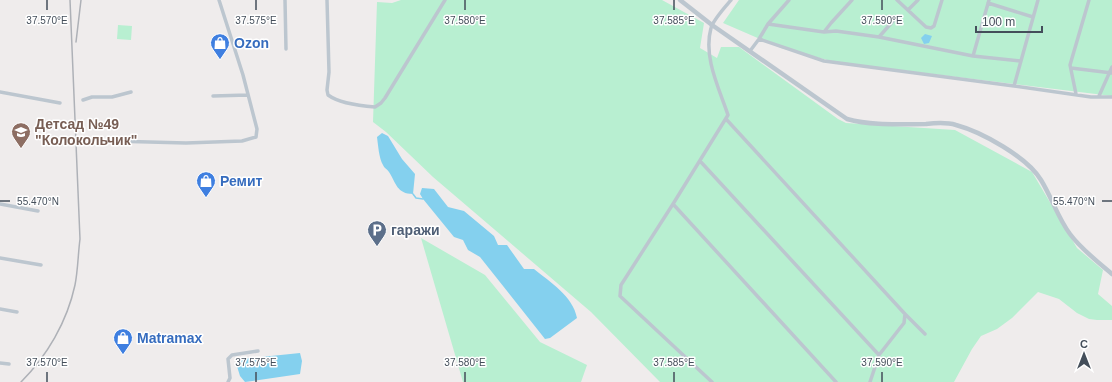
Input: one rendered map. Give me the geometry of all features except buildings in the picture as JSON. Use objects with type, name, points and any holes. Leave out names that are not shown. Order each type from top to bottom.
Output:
[{"type":"street","points":[[112,141],[186,143],[242,141],[256,137],[257,129],[220,0]]},
{"type":"street","points":[[285,0],[286,49]]},
{"type":"street","points":[[327,0],[329,72],[327,90],[328,95],[335,99],[375,107],[382,103],[445,0]]},
{"type":"street","points":[[680,0],[712,25],[847,119],[868,124],[940,123],[955,125],[971,130],[1002,147],[1027,163],[1042,180],[1070,234],[1095,260],[1112,274]]},
{"type":"street","points":[[712,382],[620,296],[621,285],[728,115],[710,63],[709,44],[712,25],[730,0]]},
{"type":"street","points":[[750,51],[768,24],[789,0]]},
{"type":"street","points":[[824,32],[831,22],[852,0]]},
{"type":"street","points":[[897,0],[926,27],[931,28],[934,26],[942,0]]},
{"type":"street","points":[[908,10],[918,0]]},
{"type":"street","points":[[1014,86],[1038,0]]},
{"type":"street","points":[[1076,94],[1070,65],[1089,0]]},
{"type":"street","points":[[973,56],[989,2],[1033,17]]},
{"type":"street","points":[[879,37],[893,21]]},
{"type":"street","points":[[768,24],[824,32],[836,31],[879,37],[973,56],[1020,61]]},
{"type":"street","points":[[759,39],[824,62],[1091,97],[1112,97]]},
{"type":"street","points":[[1099,96],[1112,67]]},
{"type":"street","points":[[1071,68],[1110,73]]},
{"type":"street","points":[[0,92],[60,103]]},
{"type":"street","points":[[83,100],[92,97],[112,97],[131,92]]},
{"type":"street","points":[[213,96],[248,95]]},
{"type":"street","points":[[726,119],[925,334]]},
{"type":"street","points":[[700,161],[879,355]]},
{"type":"street","points":[[0,204],[38,211]]},
{"type":"street","points":[[673,204],[836,382]]},
{"type":"street","points":[[0,258],[41,265]]},
{"type":"street","points":[[0,309],[17,312]]},
{"type":"street","points":[[870,382],[879,355],[904,323],[905,314]]},
{"type":"street","points":[[228,382],[230,378],[228,359],[232,355],[258,351]]},
{"type":"street","points":[[0,363],[9,364]]},
{"type":"green space","points":[[401,0],[662,0],[704,23],[700,48],[717,58],[721,47],[739,47],[838,119],[846,123],[955,130],[1032,172],[1077,248],[1103,270],[1098,294],[1112,306],[1112,320],[1089,319],[1077,313],[1059,299],[1038,292],[1012,318],[997,329],[981,336],[954,382],[660,382],[591,312],[433,177],[386,132],[373,122],[377,2],[392,3]]},
{"type":"green space","points":[[739,0],[1112,0],[1112,96],[835,62],[781,48],[723,23]]},
{"type":"green space","points":[[118,25],[132,26],[131,40],[117,39]]},
{"type":"green space","points":[[421,238],[485,275],[540,342],[587,365],[581,382],[463,382]]},
{"type":"water","points":[[925,34],[932,36],[929,43],[924,44],[921,38]]},
{"type":"water","points":[[382,133],[388,136],[402,159],[415,174],[413,194],[408,194],[400,190],[389,172],[383,166],[377,137]]},
{"type":"water","points":[[422,188],[434,189],[448,207],[464,211],[494,236],[498,245],[507,245],[524,269],[534,269],[554,284],[571,303],[577,318],[550,338],[545,339],[480,257],[468,250],[463,240],[454,237],[423,199],[420,194]]},
{"type":"water","points":[[300,353],[302,361],[300,374],[245,382],[240,376],[236,363],[241,359]]},
{"type":"waterway","points":[[413,194],[416,198],[423,199]]},
{"type":"railway","points":[[21,382],[39,361],[55,338],[67,312],[77,274],[80,239],[70,0]]},
{"type":"railway","points":[[76,42],[81,0]]},
{"type":"place","name":"Ozon","points":[[220,60]]},
{"type":"place","name":"Детсад №49 \"Колокольчик\"","points":[[21,149]]},
{"type":"place","name":"Ремит","points":[[206,198]]},
{"type":"place","name":"гаражи","points":[[377,247]]},
{"type":"place","name":"Matramax","points":[[123,355]]}]
